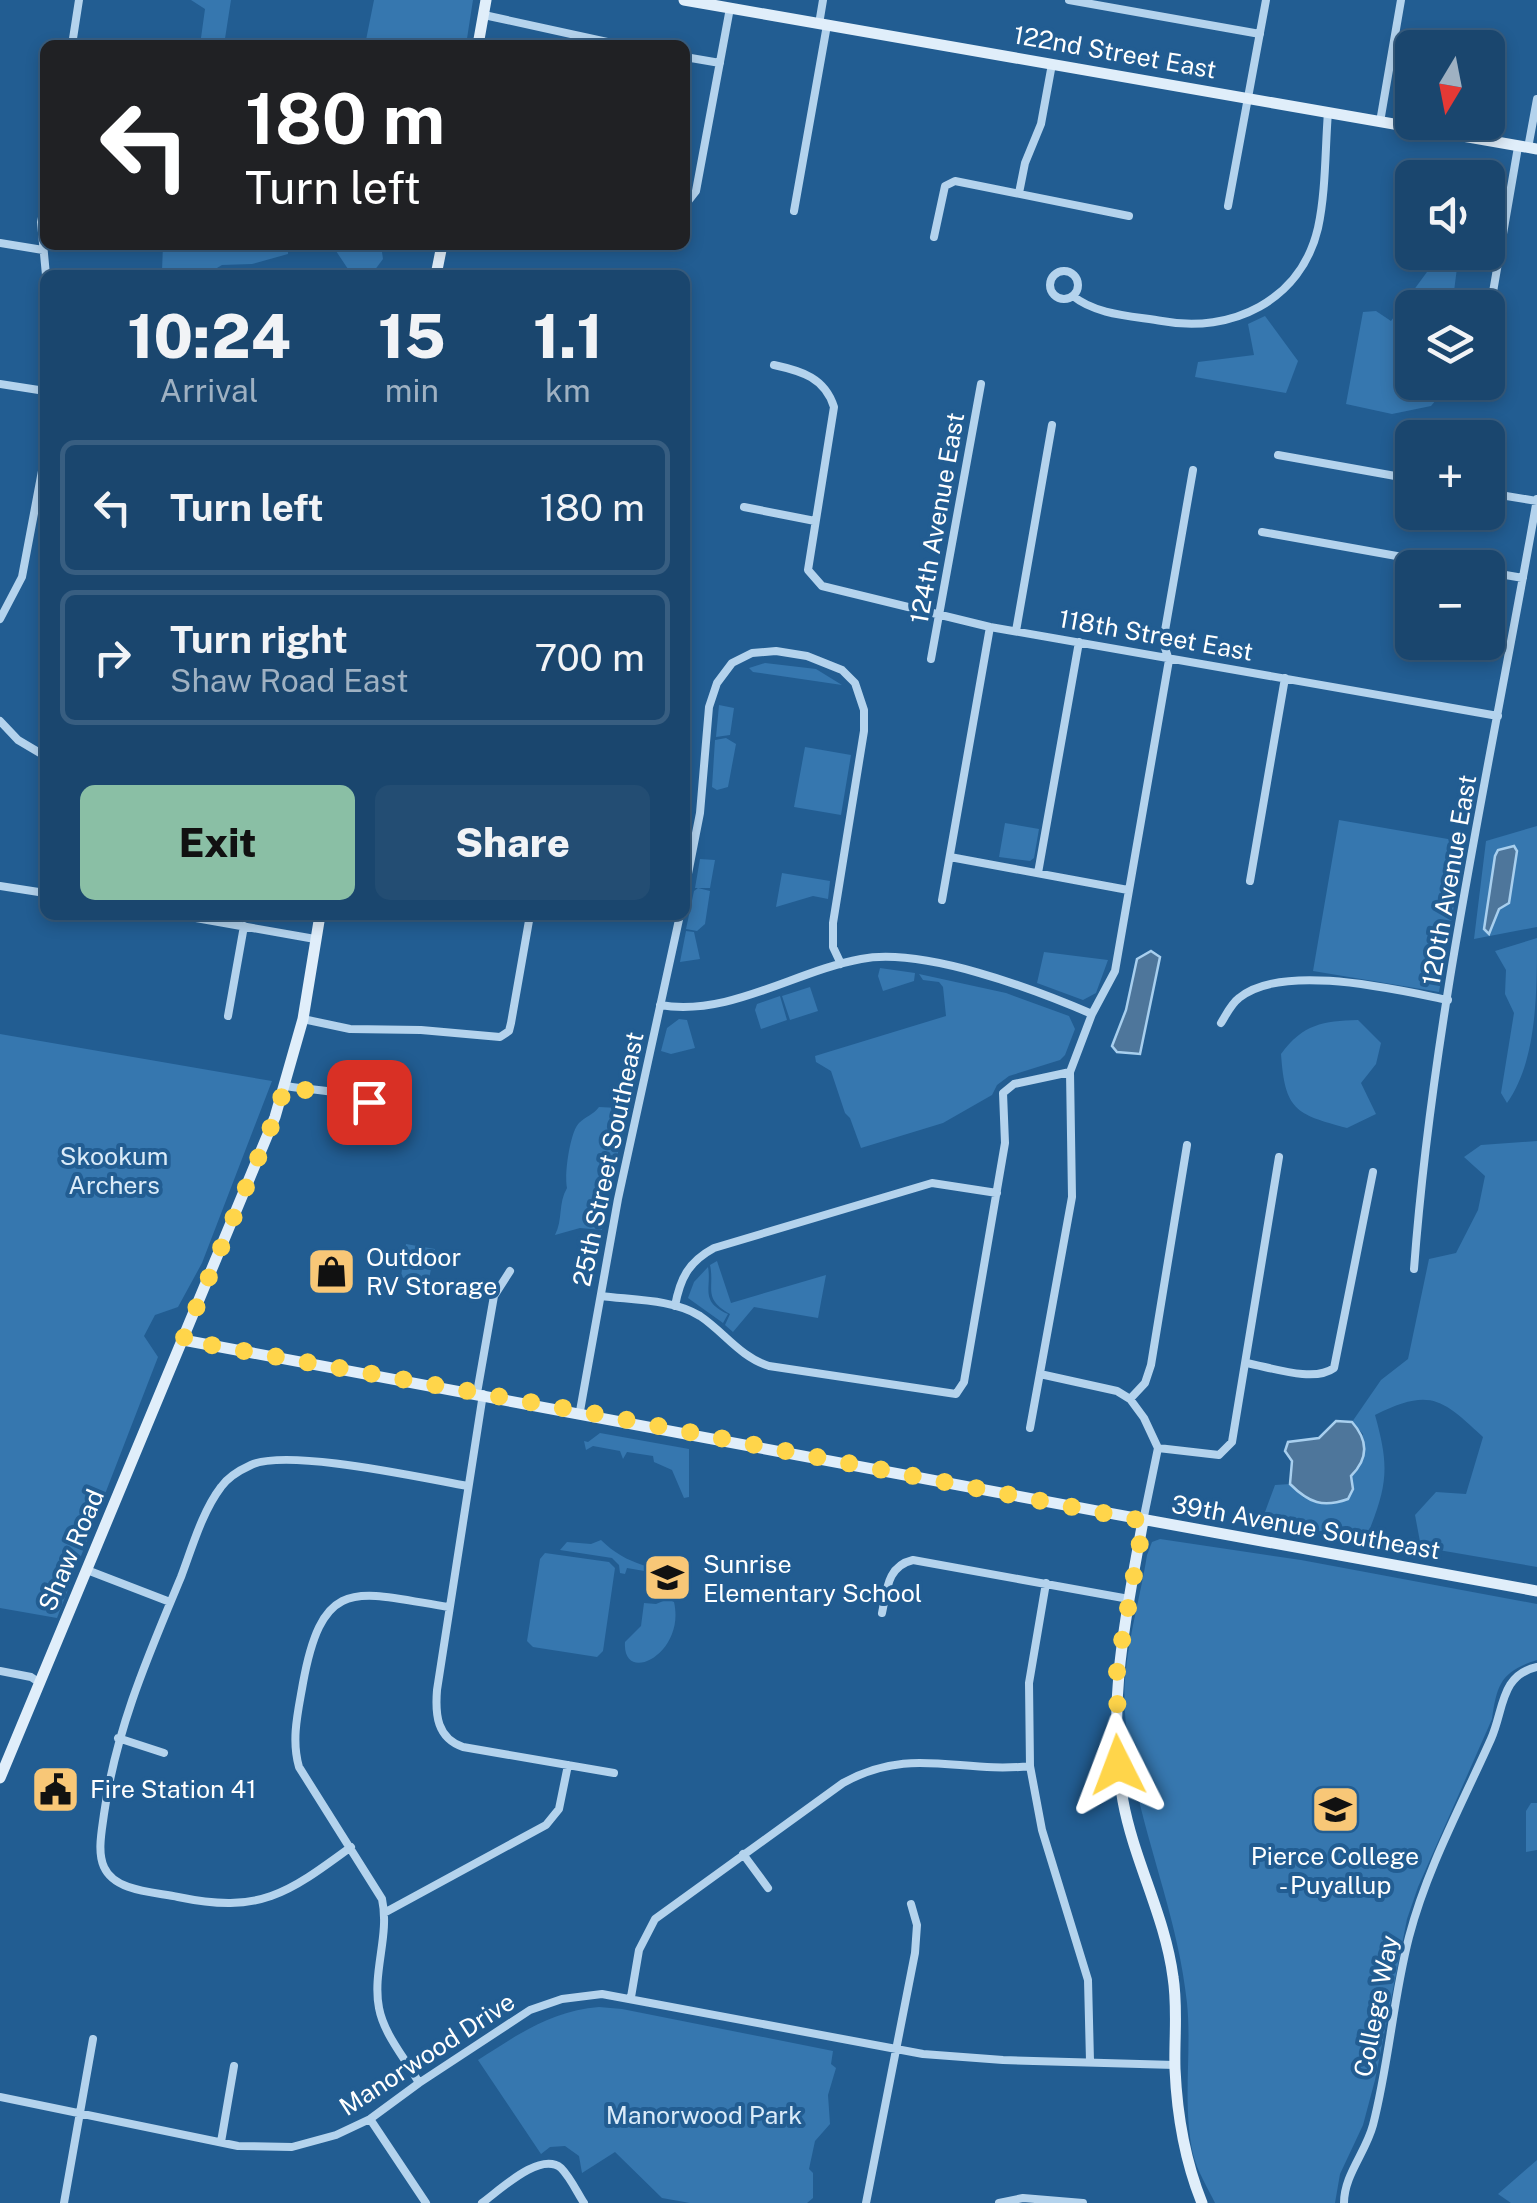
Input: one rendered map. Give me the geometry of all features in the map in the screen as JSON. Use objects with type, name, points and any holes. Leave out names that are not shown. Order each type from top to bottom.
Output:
[{"type":"main road","points":[[479,40],[486,0]]},
{"type":"main road","name":"122nd Street East","points":[[684,0],[1528,148]]},
{"type":"main road","name":"Shaw Road","points":[[0,1778],[275,1117],[303,1019],[319,920]]},
{"type":"main road","name":"39th Avenue Southeast","points":[[183,1340],[1537,1591]]},
{"type":"main road","points":[[1144,1521],[1115,1689],[1116,1748],[1128,1821],[1170,1956],[1176,1997],[1175,2065],[1181,2126],[1202,2203]]},
{"type":"street","points":[[73,40],[79,0]]},
{"type":"street","points":[[794,211],[823,24],[823,0]]},
{"type":"street","points":[[1069,0],[1260,34]]},
{"type":"street","points":[[1228,206],[1266,0]]},
{"type":"street","points":[[1380,122],[1401,0]]},
{"type":"street","points":[[690,199],[696,191],[730,8]]},
{"type":"street","points":[[484,15],[534,24],[574,40]]},
{"type":"street","points":[[690,58],[720,63]]},
{"type":"street","points":[[1019,194],[1025,162],[1041,124],[1052,64]]},
{"type":"street","points":[[1495,290],[1537,99]]},
{"type":"street","points":[[1073,296],[1090,306],[1186,326],[1225,322],[1264,304],[1299,271],[1317,231],[1328,112]]},
{"type":"street","points":[[934,237],[942,194],[956,180],[1129,216]]},
{"type":"street","points":[[0,243],[40,250]]},
{"type":"street","points":[[43,250],[45,270]]},
{"type":"street","points":[[744,507],[815,521],[834,407],[826,388],[813,377],[774,366]]},
{"type":"street","points":[[0,384],[40,391]]},
{"type":"street","name":"124th Avenue East","points":[[931,659],[981,384]]},
{"type":"street","points":[[1016,631],[1052,425]]},
{"type":"street","points":[[1278,455],[1395,476]]},
{"type":"street","points":[[1030,1428],[1073,1188],[1070,1072],[1092,1014],[1112,981],[1169,660],[1162,642],[1192,470]]},
{"type":"street","points":[[0,619],[22,577],[40,481]]},
{"type":"street","points":[[1505,495],[1537,500]]},
{"type":"street","name":"120th Avenue East","points":[[1414,1269],[1448,1000],[1537,500]]},
{"type":"street","name":"118th Street East","points":[[815,521],[808,570],[822,586],[990,627],[1498,716]]},
{"type":"street","points":[[1262,532],[1395,556]]},
{"type":"street","points":[[1505,575],[1523,578]]},
{"type":"street","points":[[942,900],[990,627]]},
{"type":"street","points":[[1038,873],[1078,642]]},
{"type":"street","points":[[690,864],[700,813],[709,707],[717,683],[732,663],[776,650],[832,664],[855,684],[864,710],[864,731],[832,924],[833,947],[841,964]]},
{"type":"street","points":[[1250,881],[1285,678]]},
{"type":"street","points":[[0,721],[18,740],[40,753]]},
{"type":"street","points":[[950,857],[1128,890]]},
{"type":"street","points":[[0,886],[40,892]]},
{"type":"street","points":[[209,920],[315,939]]},
{"type":"street","points":[[303,1019],[374,1032],[421,1030],[494,1038],[504,1035],[511,1023],[529,920]]},
{"type":"street","name":"25th Street Southeast","points":[[580,1411],[600,1296],[679,920]]},
{"type":"street","points":[[228,1016],[244,926]]},
{"type":"street","points":[[660,1005],[700,1008],[841,964],[888,956],[1018,985],[1092,1014]]},
{"type":"street","points":[[1220,1023],[1240,997],[1260,987],[1285,982],[1356,984],[1448,1000]]},
{"type":"street","points":[[600,1296],[675,1306],[700,1316],[750,1358],[769,1366],[956,1394],[964,1382],[997,1192],[1006,1132],[1003,1092],[1014,1084],[1070,1072]]},
{"type":"street","points":[[285,1086],[362,1099],[381,1115]]},
{"type":"street","points":[[1130,1400],[1145,1383],[1151,1365],[1187,1145]]},
{"type":"street","points":[[1158,1448],[1219,1455],[1228,1448],[1280,1156]]},
{"type":"street","points":[[1246,1363],[1315,1374],[1334,1368],[1372,1172]]},
{"type":"street","points":[[675,1306],[684,1273],[702,1254],[714,1248],[932,1183],[997,1192]]},
{"type":"street","points":[[510,1271],[494,1296],[448,1607],[436,1718],[445,1735],[464,1747],[614,1773]]},
{"type":"street","points":[[1040,1374],[1106,1387],[1130,1400],[1144,1418],[1158,1448],[1144,1521]]},
{"type":"street","points":[[351,1847],[286,1891],[258,1903],[225,1905],[129,1887],[111,1876],[103,1865],[101,1850],[118,1738],[170,1602],[217,1494],[228,1480],[248,1466],[285,1458],[468,1486]]},
{"type":"street","points":[[882,1613],[892,1572],[898,1565],[913,1560],[1129,1599]]},
{"type":"street","points":[[87,1570],[170,1602]]},
{"type":"street","points":[[1046,1583],[1029,1683],[1030,1766],[1042,1830],[1088,1980],[1090,2061]]},
{"type":"street","points":[[418,2083],[379,2010],[384,1913],[378,1889],[304,1778],[295,1747],[296,1723],[310,1644],[320,1620],[334,1606],[349,1598],[368,1596],[448,1607]]},
{"type":"street","name":"College Way","points":[[1344,2203],[1347,2183],[1374,2121],[1408,1938],[1422,1892],[1495,1729],[1507,1688],[1520,1672],[1537,1668]]},
{"type":"street","points":[[0,1671],[40,1683]]},
{"type":"street","points":[[118,1738],[164,1753]]},
{"type":"street","points":[[631,1997],[639,1950],[649,1927],[663,1912],[843,1783],[876,1768],[923,1761],[988,1770],[1030,1766]]},
{"type":"street","points":[[384,1913],[546,1825],[558,1810],[568,1765]]},
{"type":"street","points":[[743,1854],[768,1888]]},
{"type":"street","points":[[866,2203],[916,1942],[916,1918],[911,1904]]},
{"type":"street","name":"Manorwood Drive","points":[[0,2098],[221,2142],[258,2148],[292,2147],[322,2140],[370,2119],[521,2016],[551,2002],[588,1994],[631,1997],[896,2050],[962,2058],[1175,2065]]},
{"type":"street","points":[[64,2203],[93,2039]]},
{"type":"street","points":[[221,2142],[234,2066]]},
{"type":"street","points":[[370,2119],[426,2203]]},
{"type":"street","points":[[482,2203],[536,2165],[551,2163],[564,2171],[584,2203]]},
{"type":"street","points":[[1000,2203],[1022,2198],[1083,2203]]},
{"type":"green space","points":[[191,0],[231,0],[225,40],[201,40],[205,9]]},
{"type":"green space","points":[[374,0],[473,0],[467,40],[366,40]]},
{"type":"green space","points":[[163,250],[288,250],[288,254],[252,264],[222,265],[214,270],[162,270]]},
{"type":"green space","points":[[335,250],[382,250],[383,259],[375,270],[349,270]]},
{"type":"green space","points":[[1428,270],[1457,270],[1454,290],[1414,290]]},
{"type":"green space","points":[[1376,311],[1391,321],[1395,316],[1395,400],[1436,400],[1431,406],[1392,414],[1346,404],[1363,312]]},
{"type":"green space","points":[[1265,316],[1298,361],[1286,393],[1195,377],[1198,362],[1254,355],[1248,324]]},
{"type":"green space","points":[[765,663],[816,669],[842,685],[753,672],[749,668]]},
{"type":"green space","points":[[719,705],[734,708],[730,735],[716,737]]},
{"type":"green space","points":[[726,738],[736,744],[728,787],[717,790],[712,787],[715,740]]},
{"type":"green space","points":[[805,747],[851,755],[841,815],[794,807]]},
{"type":"green space","points":[[1339,820],[1465,842],[1439,992],[1313,971]]},
{"type":"green space","points":[[1005,823],[1039,829],[1034,858],[1030,861],[999,857]]},
{"type":"green space","points":[[1537,826],[1537,927],[1474,939],[1486,841]]},
{"type":"green space","points":[[700,859],[715,860],[710,888],[695,888]]},
{"type":"green space","points":[[782,873],[830,881],[828,899],[813,896],[776,907]]},
{"type":"green space","points":[[694,891],[710,891],[705,924],[697,931],[686,929]]},
{"type":"green space","points":[[686,931],[694,932],[700,959],[680,962]]},
{"type":"green space","points":[[1537,938],[1530,1047],[1507,1103],[1501,1093],[1514,1013],[1505,994],[1506,970],[1495,951]]},
{"type":"green space","points":[[1044,952],[1108,960],[1096,993],[1083,1000],[1037,983]]},
{"type":"green space","points":[[880,968],[915,973],[914,981],[883,991],[878,976]]},
{"type":"green space","points":[[919,974],[1006,993],[1069,1016],[1075,1029],[1060,1060],[1009,1076],[992,1095],[943,1123],[861,1148],[831,1071],[816,1062],[815,1056],[946,1016],[943,987],[939,982],[923,980]]},
{"type":"green space","points":[[810,987],[818,1011],[790,1020],[782,996]]},
{"type":"green space","points":[[780,996],[787,1020],[761,1029],[757,1004]]},
{"type":"green space","points":[[679,1019],[687,1020],[695,1048],[671,1054],[661,1051],[667,1028]]},
{"type":"green space","points":[[1358,1020],[1381,1043],[1376,1064],[1361,1083],[1376,1114],[1347,1128],[1296,1107],[1286,1087],[1281,1054],[1297,1036],[1315,1026]]},
{"type":"green space","name":"Skookum Archers","points":[[0,1034],[272,1081],[202,1263],[178,1307],[155,1315],[144,1336],[158,1357],[57,1618],[0,1608]]},
{"type":"green space","points":[[599,1107],[618,1108],[626,1114],[602,1230],[580,1228],[555,1235],[567,1188],[573,1135],[579,1123]]},
{"type":"green space","points":[[1537,1141],[1537,1567],[1421,1547],[1415,1515],[1436,1492],[1466,1494],[1483,1437],[1456,1413],[1434,1401],[1409,1402],[1375,1415],[1383,1447],[1384,1474],[1369,1531],[1318,1531],[1265,1512],[1275,1485],[1290,1484],[1304,1498],[1353,1489],[1351,1476],[1360,1467],[1363,1434],[1352,1422],[1381,1380],[1408,1359],[1429,1259],[1456,1253],[1478,1210],[1485,1176],[1464,1157],[1481,1145]]},
{"type":"green space","points":[[406,1244],[435,1249],[428,1284],[401,1276]]},
{"type":"green space","points":[[717,1261],[731,1303],[826,1275],[818,1318],[754,1307],[733,1332],[725,1325],[730,1314],[716,1303],[711,1292],[710,1265]]},
{"type":"green space","points":[[708,1267],[710,1299],[728,1314],[723,1323],[688,1298],[694,1282]]},
{"type":"green space","points":[[600,1433],[689,1449],[689,1497],[684,1498],[672,1470],[654,1462],[653,1456],[627,1452],[623,1459],[620,1451],[593,1446],[586,1450],[584,1441]]},
{"type":"green space","name":"Pierce College - Puyallup","points":[[1160,1539],[1301,1560],[1537,1604],[1537,1660],[1516,1669],[1499,1687],[1492,1719],[1407,1919],[1375,2080],[1363,2125],[1340,2174],[1335,2203],[1215,2203],[1193,2154],[1182,1966],[1136,1787],[1125,1713],[1128,1654],[1147,1555],[1152,1542]]},
{"type":"green space","points":[[601,1540],[632,1561],[690,1574],[688,1584],[685,1578],[627,1568],[625,1574],[620,1573],[612,1558],[560,1550],[567,1542],[591,1544]]},
{"type":"green space","points":[[545,1553],[609,1562],[615,1568],[603,1651],[597,1657],[533,1647],[527,1641],[540,1559]]},
{"type":"green space","points":[[668,1599],[674,1602],[671,1636],[653,1658],[633,1662],[625,1642],[641,1626],[644,1603]]},
{"type":"green space","points":[[1531,1803],[1537,1803],[1537,1850],[1526,1852],[1526,1811]]},
{"type":"green space","name":"Manorwood Park","points":[[599,2007],[833,2051],[831,2064],[836,2068],[828,2095],[830,2124],[815,2141],[809,2169],[813,2173],[813,2198],[807,2203],[690,2203],[662,2198],[615,2152],[582,2173],[579,2156],[565,2146],[550,2147],[541,2154],[478,2060],[550,2019]]},
{"type":"green space","points":[[1537,2160],[1537,2203],[1511,2203],[1498,2194]]},
{"type":"shaded area","points":[[1514,846],[1517,851],[1509,903],[1499,909],[1489,934],[1484,929],[1495,856],[1498,850]]},
{"type":"shaded area","points":[[1151,951],[1160,957],[1140,1054],[1117,1052],[1112,1046],[1126,1010],[1137,959]]},
{"type":"shaded area","points":[[1336,1421],[1352,1422],[1363,1442],[1363,1456],[1351,1476],[1353,1489],[1348,1499],[1317,1502],[1290,1484],[1292,1461],[1285,1451],[1288,1442],[1319,1438]]},
{"type":"place","name":"Outdoor RV Storage","points":[[331,1271]]},
{"type":"place","name":"Sunrise Elementary School","points":[[668,1578]]},
{"type":"place","name":"Fire Station 41","points":[[55,1789]]},
{"type":"place","name":"Pierce College - Puyallup","points":[[1335,1810]]},
{"type":"route","points":[[369,1102],[285,1086],[183,1340],[597,1414],[1144,1521],[1117,1668],[1118,1765]]}]
